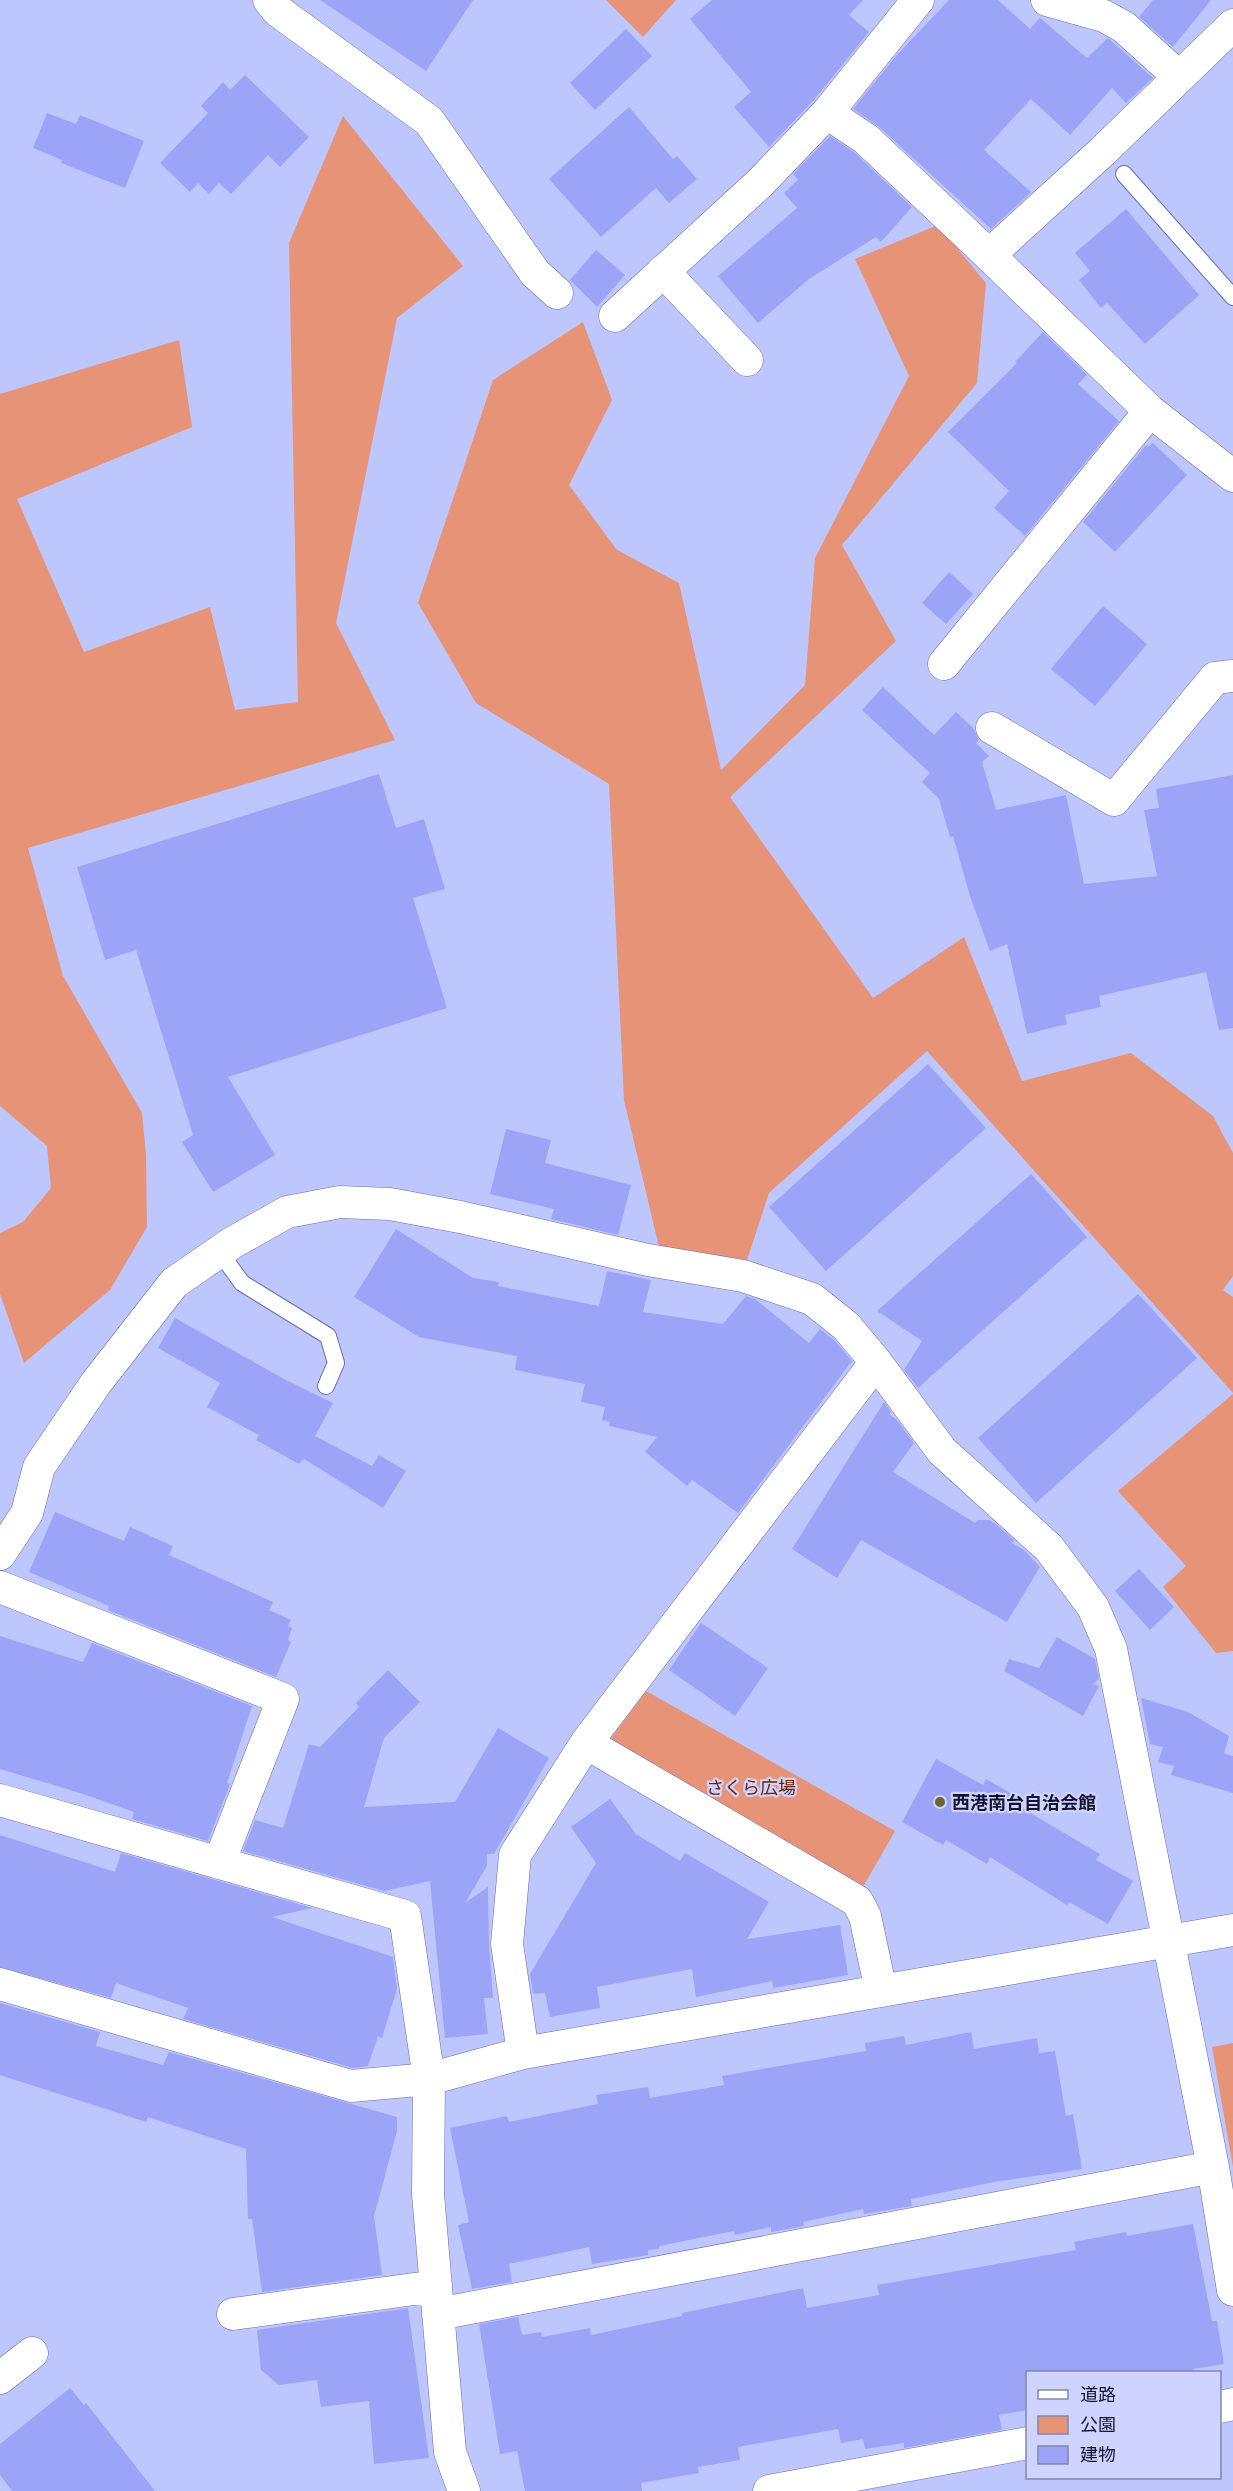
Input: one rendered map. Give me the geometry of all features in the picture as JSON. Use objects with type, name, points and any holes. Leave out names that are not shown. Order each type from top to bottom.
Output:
[{"type":"street","points":[[269,0],[278,10],[429,121],[535,273],[557,294]]},
{"type":"street","points":[[615,316],[760,183],[827,113],[918,0]]},
{"type":"street","points":[[1047,0],[1104,16],[1124,27],[1179,77]]},
{"type":"street","points":[[989,255],[1103,151],[1233,25]]},
{"type":"street","points":[[827,113],[866,139],[1150,411],[1233,476]]},
{"type":"street","points":[[663,271],[747,360]]},
{"type":"street","points":[[944,664],[1150,411]]},
{"type":"street","points":[[992,728],[1114,800],[1215,678],[1233,676]]},
{"type":"street","points":[[0,1554],[27,1513],[39,1467],[96,1383],[174,1283],[219,1251],[287,1212],[340,1202],[390,1204],[460,1217],[648,1260],[753,1280],[812,1299],[846,1326],[876,1362],[942,1451],[1049,1548],[1093,1607],[1115,1663],[1213,2167],[1233,2290]]},
{"type":"street","points":[[523,2053],[507,1944],[515,1855],[586,1743],[876,1362]]},
{"type":"street","points":[[0,1587],[283,1699],[219,1863]]},
{"type":"street","points":[[586,1743],[857,1901],[865,1916],[881,1991]]},
{"type":"street","points":[[0,1800],[405,1916],[429,2079],[428,2194],[450,2452],[464,2491]]},
{"type":"street","points":[[0,1984],[351,2086],[429,2079],[523,2053],[1233,1930]]},
{"type":"street","points":[[233,2314],[437,2300],[1213,2167]]},
{"type":"street","points":[[0,2378],[32,2353]]},
{"type":"street","points":[[769,2491],[1026,2443]]},
{"type":"lane","points":[[1124,174],[1233,297]]},
{"type":"lane","points":[[219,1251],[242,1283],[328,1336],[336,1363],[326,1386]]},
{"type":"green space","points":[[606,0],[676,0],[643,37]]},
{"type":"green space","points":[[343,116],[463,266],[397,318],[336,623],[395,740],[28,848],[63,976],[142,1113],[146,1155],[147,1227],[110,1290],[24,1363],[0,1294],[0,1233],[23,1222],[51,1188],[47,1146],[0,1106],[0,394],[179,340],[192,427],[17,499],[84,652],[210,607],[235,710],[298,702],[289,243]]},
{"type":"green space","points":[[938,225],[986,283],[977,383],[842,545],[896,641],[730,797],[873,998],[964,937],[1022,1081],[1131,1053],[1213,1116],[1233,1153],[1233,1276],[1223,1290],[1233,1297],[1233,1393],[927,1051],[769,1193],[747,1260],[660,1251],[624,1100],[609,784],[476,703],[418,603],[493,380],[583,322],[612,400],[569,485],[617,550],[679,583],[721,770],[805,685],[815,558],[909,376],[855,259]]},
{"type":"green space","points":[[1233,1394],[1233,1651],[1216,1653],[1163,1587],[1186,1566],[1118,1491]]},
{"type":"green space","name":"さくら広場","points":[[646,1691],[895,1831],[863,1887],[607,1744]]},
{"type":"green space","points":[[1233,2043],[1233,2167],[1212,2047]]},
{"type":"building","points":[[320,0],[473,0],[426,71]]},
{"type":"building","points":[[712,0],[863,0],[849,15],[869,32],[813,101],[769,147],[734,107],[751,92],[690,19]]},
{"type":"building","points":[[949,0],[998,0],[1030,29],[1040,18],[1087,58],[1108,38],[1153,78],[1126,103],[1112,88],[1070,135],[1031,99],[984,150],[1031,192],[991,229],[878,126],[853,109],[896,56]]},
{"type":"building","points":[[1153,0],[1211,0],[1173,47],[1139,17]]},
{"type":"building","points":[[626,29],[652,56],[595,110],[570,83]]},
{"type":"building","points":[[245,75],[309,137],[280,167],[268,155],[231,194],[219,183],[209,194],[198,183],[190,192],[160,163],[208,113],[201,106],[223,82],[230,90]]},
{"type":"building","points":[[629,107],[673,159],[677,156],[697,179],[669,203],[656,188],[601,237],[549,179]]},
{"type":"building","points":[[47,113],[76,124],[80,115],[144,141],[125,188],[61,163],[62,160],[33,148]]},
{"type":"building","points":[[830,136],[855,153],[912,207],[881,242],[876,237],[809,279],[758,323],[718,276],[797,208],[784,193],[798,180],[793,174]]},
{"type":"building","points":[[1126,209],[1199,295],[1145,344],[1107,303],[1101,308],[1079,280],[1090,271],[1075,253]]},
{"type":"building","points":[[596,250],[625,275],[597,307],[570,280]]},
{"type":"building","points":[[1043,332],[1087,375],[1078,384],[1119,421],[1025,536],[994,508],[1009,491],[948,432],[1017,363],[1015,362]]},
{"type":"building","points":[[1153,443],[1187,475],[1115,552],[1083,522],[1146,445],[1148,447]]},
{"type":"building","points":[[949,572],[973,594],[946,624],[922,603]]},
{"type":"building","points":[[1103,606],[1147,644],[1095,706],[1051,669]]},
{"type":"building","points":[[883,687],[934,735],[956,712],[974,729],[979,740],[976,743],[989,756],[982,762],[996,810],[1066,795],[1084,884],[1157,876],[1144,810],[1159,808],[1156,789],[1233,775],[1233,1028],[1219,1030],[1206,972],[1099,996],[1101,1007],[1065,1015],[1067,1024],[1027,1034],[1007,944],[990,951],[939,799],[922,782],[930,773],[862,710]]},
{"type":"building","points":[[379,774],[396,828],[424,819],[445,889],[413,898],[447,1008],[228,1077],[275,1155],[213,1192],[182,1142],[193,1135],[136,950],[105,960],[77,867]]},
{"type":"building","points":[[928,1064],[986,1128],[826,1271],[769,1207]]},
{"type":"building","points":[[506,1129],[551,1140],[545,1163],[631,1185],[618,1235],[551,1219],[554,1209],[490,1194]]},
{"type":"building","points":[[1031,1174],[1087,1237],[918,1388],[904,1370],[922,1341],[877,1311]]},
{"type":"building","points":[[396,1229],[473,1278],[499,1282],[498,1286],[599,1306],[607,1271],[651,1280],[643,1312],[723,1324],[746,1296],[755,1299],[809,1343],[820,1329],[835,1341],[852,1361],[738,1513],[692,1480],[687,1486],[645,1452],[657,1437],[609,1426],[610,1422],[602,1420],[605,1407],[581,1402],[585,1384],[515,1370],[517,1356],[419,1337],[354,1297]]},
{"type":"building","points":[[1138,1294],[1197,1358],[1036,1503],[978,1438]]},
{"type":"building","points":[[175,1318],[286,1380],[333,1403],[315,1436],[372,1466],[379,1455],[406,1471],[383,1508],[304,1459],[299,1464],[256,1440],[259,1435],[207,1407],[220,1383],[158,1348]]},
{"type":"building","points":[[884,1402],[891,1412],[889,1414],[896,1419],[914,1443],[893,1472],[975,1523],[977,1520],[989,1520],[996,1524],[1014,1540],[1012,1543],[1025,1551],[1040,1567],[1007,1622],[861,1540],[837,1578],[792,1549]]},
{"type":"building","points":[[55,1512],[124,1541],[130,1527],[173,1546],[169,1555],[273,1602],[269,1610],[291,1620],[288,1626],[292,1628],[288,1640],[291,1642],[276,1677],[108,1610],[109,1606],[29,1572]]},
{"type":"building","points":[[1139,1569],[1174,1607],[1150,1630],[1115,1591]]},
{"type":"building","points":[[701,1623],[768,1668],[735,1716],[669,1670]]},
{"type":"building","points":[[0,1636],[83,1662],[92,1643],[252,1706],[227,1783],[230,1784],[208,1841],[132,1819],[134,1812],[0,1769]]},
{"type":"building","points":[[1057,1637],[1095,1659],[1099,1679],[1093,1684],[1099,1686],[1083,1716],[1004,1671],[1009,1659],[1039,1668]]},
{"type":"building","points":[[388,1670],[420,1702],[384,1738],[364,1807],[455,1802],[498,1728],[549,1758],[494,1854],[487,1854],[487,1866],[465,1903],[488,1887],[493,1998],[484,1998],[488,2034],[445,2038],[430,1881],[384,1891],[243,1851],[255,1820],[283,1828],[309,1744],[320,1747],[359,1707],[356,1703]]},
{"type":"building","points":[[1141,1698],[1188,1712],[1229,1736],[1224,1753],[1233,1756],[1233,1793],[1171,1775],[1174,1766],[1158,1762],[1163,1747],[1150,1744]]},
{"type":"building","points":[[936,1759],[983,1785],[986,1779],[1023,1800],[1020,1807],[1100,1854],[1096,1860],[1133,1881],[1108,1924],[1069,1902],[1067,1905],[990,1857],[987,1864],[946,1840],[943,1845],[902,1822]]},
{"type":"building","points":[[610,1799],[636,1834],[680,1861],[685,1853],[769,1902],[747,1939],[840,1925],[848,1975],[773,1988],[772,1981],[696,1997],[692,1969],[597,1987],[600,2008],[550,2017],[545,1993],[533,1994],[530,1974],[596,1863],[571,1827]]},
{"type":"building","points":[[0,1835],[115,1872],[121,1853],[312,1908],[272,1917],[393,1957],[397,1989],[382,2038],[378,2036],[368,2066],[353,2068],[183,2019],[188,2008],[116,1983],[111,1998],[0,1967]]},
{"type":"building","points":[[0,2003],[100,2032],[96,2046],[163,2065],[169,2052],[397,2117],[397,2131],[374,2216],[382,2275],[262,2292],[252,2219],[248,2219],[246,2149],[148,2117],[146,2122],[0,2075]]},
{"type":"building","points":[[971,2032],[974,2049],[1037,2038],[1039,2053],[1055,2051],[1066,2116],[1073,2114],[1082,2169],[994,2182],[911,2199],[912,2206],[864,2214],[863,2209],[803,2222],[804,2226],[771,2232],[771,2227],[735,2235],[734,2231],[659,2246],[659,2249],[648,2250],[648,2255],[592,2264],[589,2247],[509,2264],[512,2282],[472,2289],[458,2225],[469,2222],[450,2128],[507,2116],[509,2122],[598,2104],[596,2095],[648,2087],[650,2098],[724,2085],[722,2076],[866,2051],[865,2043],[904,2036],[906,2045]]},
{"type":"building","points":[[1193,2224],[1212,2321],[1217,2321],[1224,2364],[1193,2369],[1194,2371],[1026,2371],[1026,2410],[999,2415],[1002,2430],[904,2448],[904,2443],[865,2449],[863,2439],[841,2443],[838,2429],[738,2447],[740,2460],[698,2467],[699,2473],[641,2483],[642,2491],[525,2491],[517,2451],[500,2454],[479,2324],[518,2317],[522,2335],[541,2332],[542,2337],[590,2328],[591,2335],[803,2288],[807,2308],[879,2295],[877,2285],[1076,2250],[1074,2242],[1126,2232],[1127,2236]]},
{"type":"building","points":[[408,2308],[429,2458],[374,2464],[369,2401],[321,2407],[317,2380],[279,2385],[261,2370],[257,2330]]},
{"type":"building","points":[[70,2388],[84,2405],[86,2403],[155,2491],[12,2491],[0,2475],[0,2444]]},
{"type":"place","name":"西港南台自治会館","points":[[940,1802]]}]
